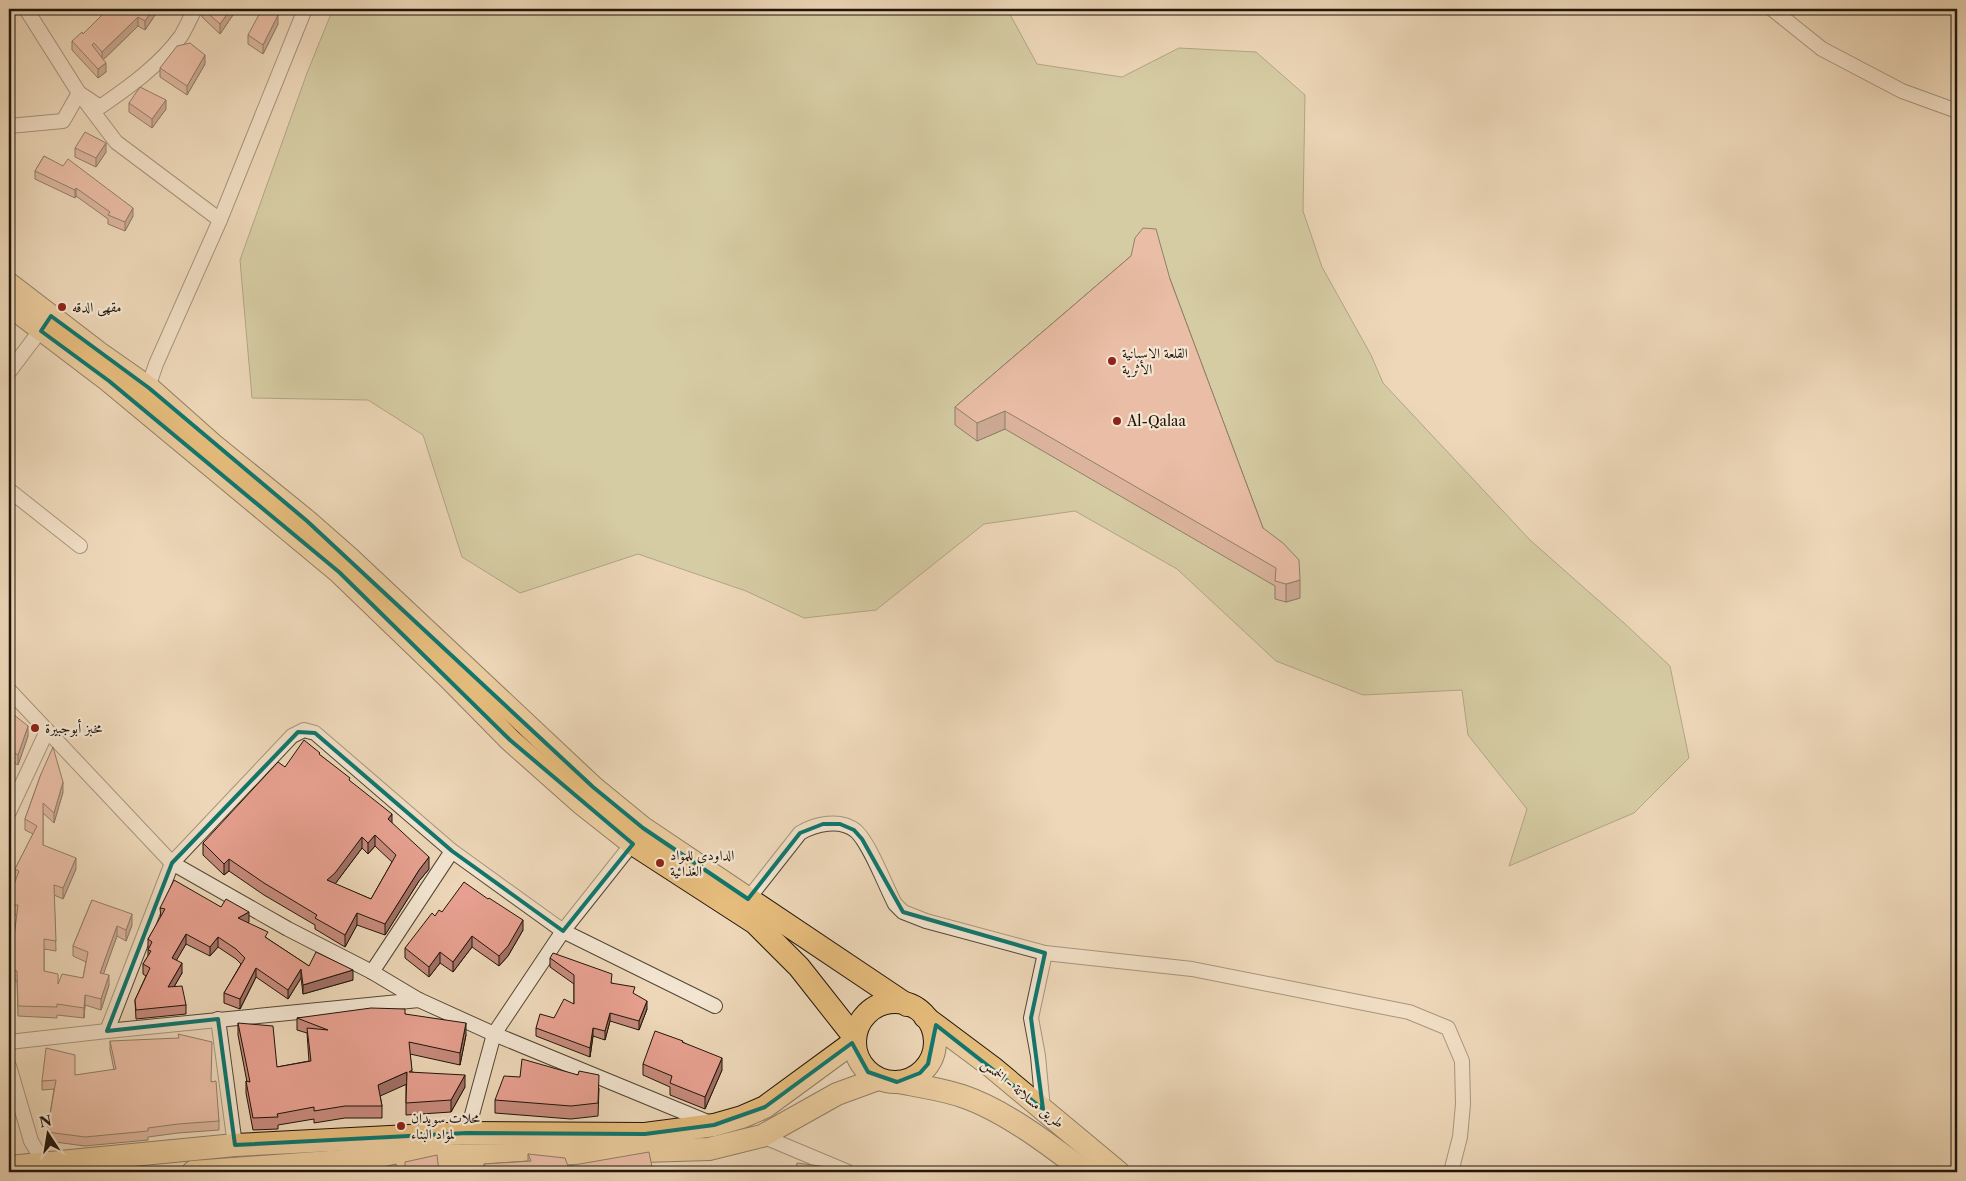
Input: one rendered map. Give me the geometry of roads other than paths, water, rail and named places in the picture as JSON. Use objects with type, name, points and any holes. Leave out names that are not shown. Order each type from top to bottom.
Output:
[{"type":"main road","points":[[9,284],[46,323],[109,381],[144,398],[339,572],[516,746],[581,803],[748,899],[917,1010],[925,1017],[932,1028],[933,1052],[928,1064],[920,1073],[909,1079],[887,1080],[837,1094],[762,1136],[709,1149],[470,1164],[412,1156],[295,1168],[193,1172]]},
{"type":"main road","points":[[9,305],[46,323]]},
{"type":"main road","points":[[638,836],[755,923],[800,966],[855,1040]]},
{"type":"main road","points":[[887,1080],[868,1072],[860,1063],[856,1053],[855,1040],[858,1027],[864,1017],[873,1009],[889,1004],[907,1005]]},
{"type":"main road","name":"طريق مسلاتة - الخمس","points":[[925,1017],[992,1067],[1118,1172]]},
{"type":"main road","points":[[9,1167],[47,1168],[235,1145],[467,1133],[645,1134],[714,1125],[742,1117],[765,1107],[855,1040]]},
{"type":"main road","name":"طريق مسلاتة - الخمس","points":[[887,1080],[942,1090],[984,1105],[1065,1156],[1085,1172]]},
{"type":"street","points":[[26,9],[79,93],[116,142],[220,220]]},
{"type":"street","points":[[79,93],[100,107],[136,82],[181,35],[195,9]]},
{"type":"street","points":[[144,398],[156,364],[220,220],[305,9]]},
{"type":"street","points":[[1772,9],[1822,49],[1902,91],[1957,110]]},
{"type":"street","points":[[9,126],[63,120],[79,93]]},
{"type":"street","points":[[9,372],[46,323]]},
{"type":"street","points":[[9,490],[80,546]]},
{"type":"street","points":[[9,690],[172,863],[288,929],[372,972],[419,1000],[494,1034],[714,1125]]},
{"type":"street","points":[[107,1031],[172,863],[292,736],[304,730],[315,733],[452,851],[563,931],[715,1006]]},
{"type":"street","points":[[9,812],[47,731]]},
{"type":"street","points":[[748,899],[800,833],[811,826],[840,824],[854,830],[862,839],[891,895],[903,912],[926,921],[1045,953],[1192,970],[1409,1012],[1448,1028],[1462,1061],[1463,1096],[1460,1138],[1451,1172]]},
{"type":"street","points":[[467,1133],[494,1034],[563,931],[638,836]]},
{"type":"street","points":[[372,972],[452,851]]},
{"type":"street","points":[[1043,1109],[1038,1056],[1031,1018],[1045,953]]},
{"type":"street","points":[[9,1042],[218,1019],[419,1000]]},
{"type":"street","points":[[218,1019],[235,1145]]},
{"type":"street","points":[[9,1066],[31,1141],[47,1168]]},
{"type":"street","points":[[762,1136],[848,1172]]},
{"type":"place","name":"مقهى الدقه","points":[[62,307]]},
{"type":"place","name":"القلعة الاسبانية الأثرية","points":[[1112,361]]},
{"type":"place","name":"Al-Qalaa","points":[[1117,421]]},
{"type":"place","name":"مخبز أبوجبيرة","points":[[35,728]]},
{"type":"place","name":"الداودي للمواد الغذائية","points":[[660,863]]},
{"type":"place","name":"محلات سويدان لمواد البناء","points":[[401,1126]]}]
